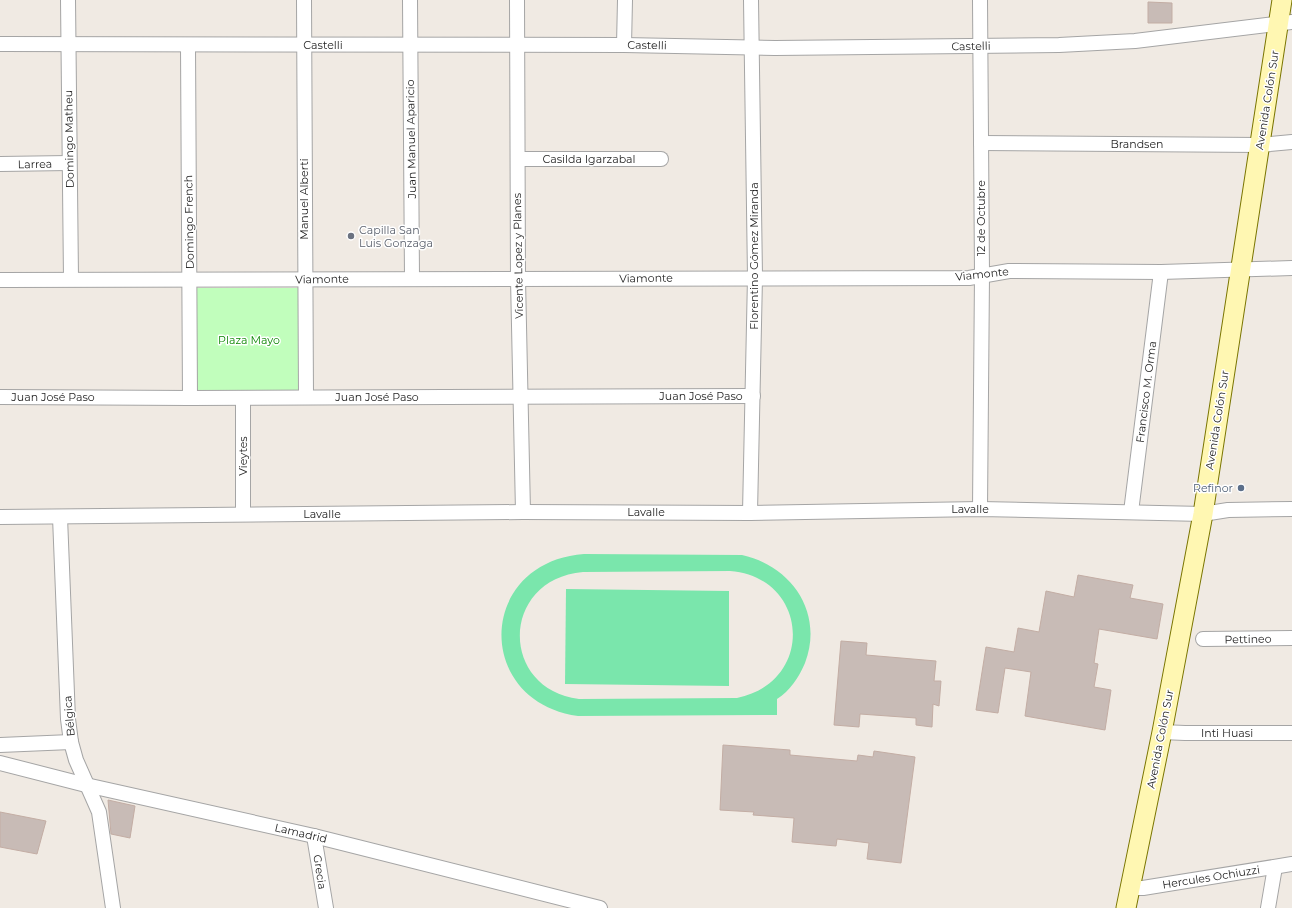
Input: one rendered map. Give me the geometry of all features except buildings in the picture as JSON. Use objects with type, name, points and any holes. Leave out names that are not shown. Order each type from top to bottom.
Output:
[{"type":"main road","name":"Avenida Colón Sur","points":[[1126,908],[1162,732],[1203,514],[1260,145],[1285,23],[1282,0]]},
{"type":"street","name":"Domingo Matheu","points":[[68,0],[70,279]]},
{"type":"street","name":"Manuel Alberti","points":[[304,0],[304,280],[306,397]]},
{"type":"street","name":"Juan Manuel Aparicio","points":[[410,0],[409,45],[412,278]]},
{"type":"street","name":"Vicente Lopez y Planes","points":[[517,0],[518,279],[523,512]]},
{"type":"street","points":[[624,0],[624,44]]},
{"type":"street","name":"Florentino Gómez Miranda","points":[[750,513],[755,277],[751,0]]},
{"type":"street","name":"12 de Octubre","points":[[980,0],[982,275],[980,509]]},
{"type":"street","name":"Castelli","points":[[0,44],[188,46],[304,44],[624,44],[751,47],[1059,45],[1135,40],[1285,23]]},
{"type":"street","name":"Domingo French","points":[[188,46],[190,398]]},
{"type":"street","name":"Brandsen","points":[[981,143],[1260,145],[1292,142]]},
{"type":"street","name":"Casilda Igarzabal","points":[[518,159],[661,159]]},
{"type":"street","name":"Larrea","points":[[0,164],[70,163]]},
{"type":"street","name":"Viamonte","points":[[0,280],[304,280],[412,278],[518,279],[755,277],[969,278],[1009,271],[1161,272],[1292,268]]},
{"type":"street","name":"Francisco M. Orma","points":[[1131,512],[1161,272]]},
{"type":"street","name":"Juan José Paso","points":[[0,397],[243,398],[753,396]]},
{"type":"street","name":"Vieytes","points":[[243,398],[243,514]]},
{"type":"street","name":"Lavalle","points":[[0,517],[523,512],[750,513],[980,509],[1203,514],[1228,510],[1292,509]]},
{"type":"street","name":"Bélgica","points":[[60,517],[68,719],[71,742],[86,785],[99,812],[113,908]]},
{"type":"street","name":"Pettineo","points":[[1203,639],[1292,638]]},
{"type":"street","name":"Inti Huasi","points":[[1162,732],[1185,734],[1292,733]]},
{"type":"street","points":[[0,746],[71,742]]},
{"type":"street","name":"Lamadrid","points":[[0,763],[86,785],[314,836],[598,908]]},
{"type":"street","name":"Grecia","points":[[314,836],[326,908]]},
{"type":"street","name":"Hercules Ochiuzzi","points":[[1130,888],[1142,888],[1292,864]]},
{"type":"street","points":[[1268,908],[1275,867]]},
{"type":"green space","name":"Plaza Mayo","points":[[197,288],[300,288],[300,391],[197,391]]},
{"type":"green space","points":[[584,554],[742,555],[760,561],[776,569],[789,581],[799,594],[807,610],[810,627],[810,644],[805,663],[794,683],[782,696],[777,699],[777,715],[578,716],[544,705],[520,685],[506,660],[502,632],[507,605],[523,581],[549,563]],"holes":[[[730,571],[756,578],[776,591],[788,610],[793,631],[790,652],[780,672],[763,688],[737,698],[579,699],[553,691],[534,676],[523,656],[520,634],[524,612],[536,593],[556,579],[583,572]]]},
{"type":"green space","points":[[566,589],[729,591],[729,686],[565,684]]},
{"type":"place","name":"Capilla San Luis Gonzaga","points":[[351,236]]},
{"type":"place","name":"Refinor","points":[[1241,488]]}]
